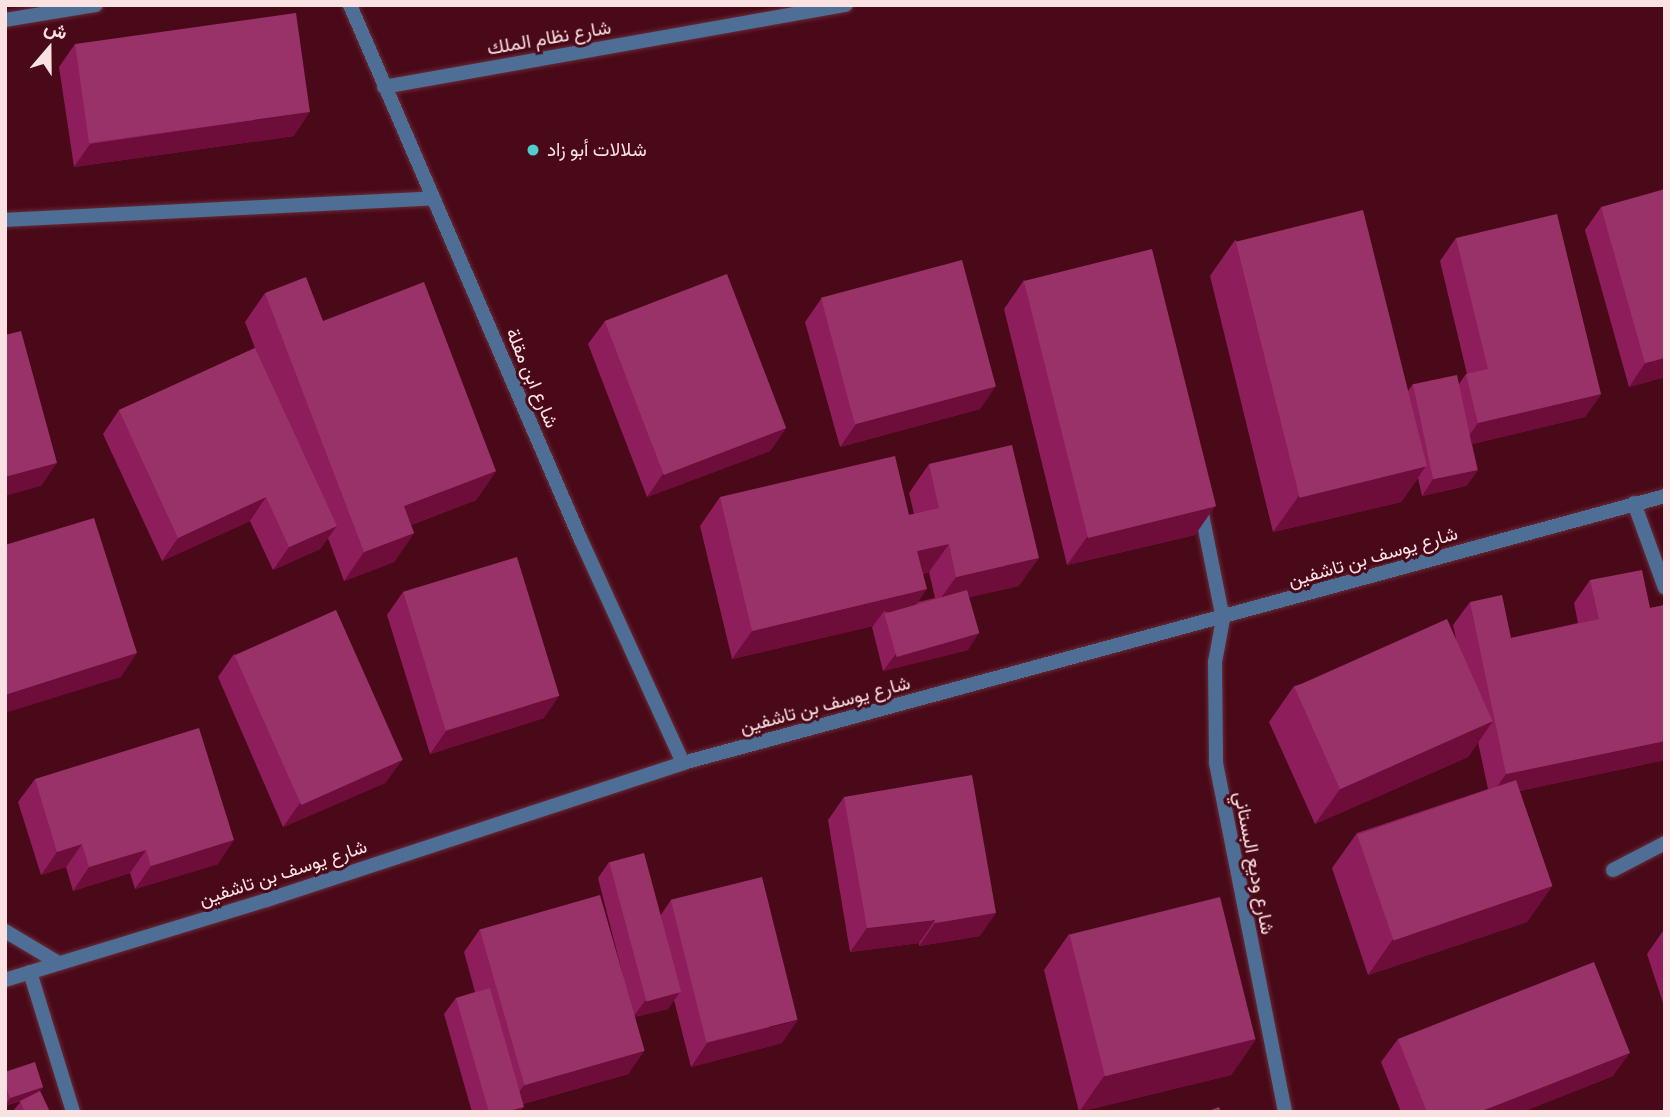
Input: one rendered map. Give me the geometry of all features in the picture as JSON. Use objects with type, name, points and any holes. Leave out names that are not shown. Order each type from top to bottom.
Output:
[{"type":"street","points":[[5,20],[96,5]]},
{"type":"street","name":"شارع ابن مقلة","points":[[350,5],[683,763]]},
{"type":"street","name":"شارع نظام الملك","points":[[384,87],[846,5]]},
{"type":"street","points":[[5,220],[433,198]]},
{"type":"street","points":[[1195,484],[1223,619]]},
{"type":"street","name":"شارع يوسف بن تاشفين","points":[[5,981],[57,962],[267,900],[683,763],[1223,619],[1665,496]]},
{"type":"street","points":[[1634,503],[1665,588]]},
{"type":"street","name":"شارع وديع البستاني","points":[[1223,619],[1215,662],[1216,764],[1286,1112]]},
{"type":"street","points":[[1614,870],[1665,842]]},
{"type":"street","points":[[5,930],[57,962]]},
{"type":"street","points":[[30,972],[73,1112]]},
{"type":"building","points":[[296,13],[310,112],[89,143],[75,44]]},
{"type":"building","points":[[1665,189],[1665,358],[1645,363],[1601,207]]},
{"type":"building","points":[[1363,210],[1427,466],[1300,498],[1236,242]]},
{"type":"building","points":[[1557,214],[1601,394],[1478,423],[1466,374],[1488,369],[1456,238]]},
{"type":"building","points":[[1152,249],[1216,506],[1088,538],[1024,281]]},
{"type":"building","points":[[962,260],[996,387],[855,424],[821,298]]},
{"type":"building","points":[[727,274],[786,428],[664,475],[605,321]]},
{"type":"building","points":[[306,277],[323,321],[424,282],[496,471],[404,506],[414,533],[364,552],[265,293]]},
{"type":"building","points":[[21,331],[57,463],[5,477],[5,335]]},
{"type":"building","points":[[255,348],[337,526],[289,547],[266,497],[178,538],[119,410]]},
{"type":"building","points":[[1457,375],[1477,470],[1433,479],[1413,384]]},
{"type":"building","points":[[1012,445],[1039,558],[956,577],[949,544],[917,551],[927,589],[752,631],[720,497],[895,456],[909,515],[939,508],[929,464]]},
{"type":"building","points":[[94,518],[137,653],[5,695],[5,545]]},
{"type":"building","points":[[517,557],[559,696],[446,730],[403,592]]},
{"type":"building","points":[[1642,570],[1650,608],[1665,605],[1665,741],[1506,774],[1470,602],[1502,595],[1511,638],[1599,619],[1590,580]]},
{"type":"building","points":[[967,590],[979,633],[897,657],[884,614]]},
{"type":"building","points":[[336,610],[403,760],[301,805],[235,655]]},
{"type":"building","points":[[1447,619],[1493,721],[1340,789],[1294,687]]},
{"type":"building","points":[[199,728],[234,840],[151,866],[146,850],[89,867],[82,844],[57,852],[35,779]]},
{"type":"building","points":[[972,775],[996,913],[935,923],[935,920],[867,928],[844,797]]},
{"type":"building","points":[[1516,780],[1552,886],[1394,941],[1357,835]]},
{"type":"building","points":[[644,853],[681,992],[646,1001],[609,862]]},
{"type":"building","points":[[762,877],[798,1020],[706,1042],[671,900]]},
{"type":"building","points":[[600,895],[645,1051],[524,1085],[480,929]]},
{"type":"building","points":[[1220,897],[1255,1039],[1105,1076],[1070,934]]},
{"type":"building","points":[[1594,962],[1630,1053],[1479,1112],[1427,1112],[1398,1039]]},
{"type":"building","points":[[490,988],[524,1107],[504,1112],[489,1112],[456,998]]},
{"type":"building","points":[[35,1062],[43,1087],[10,1098],[5,1084],[5,1072]]},
{"type":"building","points":[[40,1091],[50,1112],[25,1112],[20,1101]]},
{"type":"building","points":[[1219,1107],[1221,1112],[1206,1112]]},
{"type":"place","name":"شلالات أبو زاد","points":[[533,150]]}]
